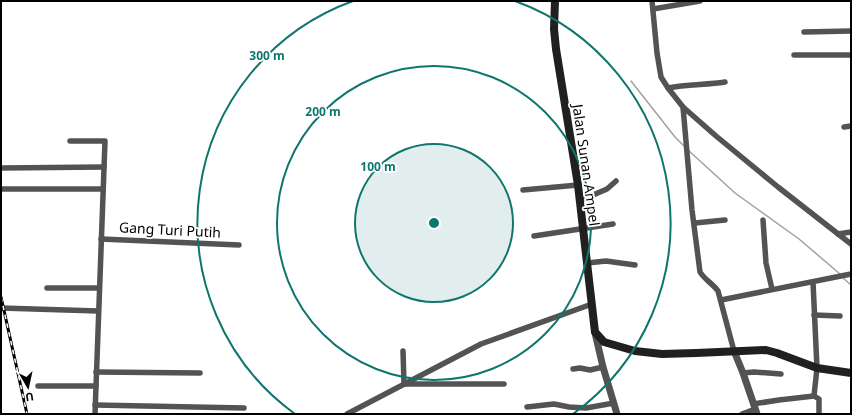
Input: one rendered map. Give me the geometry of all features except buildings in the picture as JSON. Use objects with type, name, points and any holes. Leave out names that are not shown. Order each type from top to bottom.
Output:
[{"type":"main road","name":"Jalan Sunan Ampel","points":[[555,1],[554,29],[556,49],[578,185],[595,332]]},
{"type":"main road","points":[[595,332],[604,342],[612,346],[635,351],[662,354],[766,350],[817,368],[851,373]]},
{"type":"street","points":[[652,1],[661,77],[683,107],[772,183],[851,244]]},
{"type":"street","points":[[653,9],[700,1]]},
{"type":"street","points":[[804,32],[851,31]]},
{"type":"street","points":[[794,55],[851,55]]},
{"type":"street","points":[[668,88],[692,84],[725,82]]},
{"type":"street","points":[[683,107],[688,146],[692,210],[695,223],[700,272],[702,276],[713,284],[718,291],[734,351],[755,409]]},
{"type":"street","points":[[844,127],[851,126]]},
{"type":"street","points":[[70,141],[104,141],[95,414]]},
{"type":"street","points":[[1,168],[104,167]]},
{"type":"street","points":[[579,201],[608,188],[616,181]]},
{"type":"street","points":[[523,190],[578,185]]},
{"type":"street","points":[[1,188],[103,189]]},
{"type":"street","points":[[695,223],[725,220]]},
{"type":"street","points":[[763,220],[766,263],[772,289]]},
{"type":"street","points":[[534,236],[613,224]]},
{"type":"street","points":[[838,234],[851,232]]},
{"type":"street","name":"Gang Turi Putih","points":[[101,238],[239,245]]},
{"type":"street","points":[[587,263],[606,261],[635,265]]},
{"type":"street","points":[[721,300],[849,275]]},
{"type":"street","points":[[813,282],[817,368],[814,396]]},
{"type":"street","points":[[47,288],[98,288]]},
{"type":"street","points":[[347,414],[481,344],[592,304]]},
{"type":"street","points":[[1,308],[98,310]]},
{"type":"street","points":[[814,315],[840,316]]},
{"type":"street","points":[[595,332],[600,356],[617,414]]},
{"type":"street","points":[[600,356],[604,349],[612,346]]},
{"type":"street","points":[[403,350],[404,384]]},
{"type":"street","points":[[573,369],[580,368],[590,370],[603,367]]},
{"type":"street","points":[[96,372],[200,373]]},
{"type":"street","points":[[743,373],[754,372],[781,374]]},
{"type":"street","points":[[404,384],[504,384]]},
{"type":"street","points":[[38,386],[96,386]]},
{"type":"street","points":[[742,414],[755,409],[814,396],[819,399],[819,414]]},
{"type":"street","points":[[527,407],[554,404],[586,408],[614,403]]},
{"type":"street","points":[[95,404],[244,408]]},
{"type":"waterway","points":[[631,81],[675,137],[684,146]]},
{"type":"waterway","points":[[688,150],[735,193],[799,239],[840,274]]},
{"type":"waterway","points":[[842,277],[851,285]]},
{"type":"railway","points":[[1,297],[27,414]]}]
